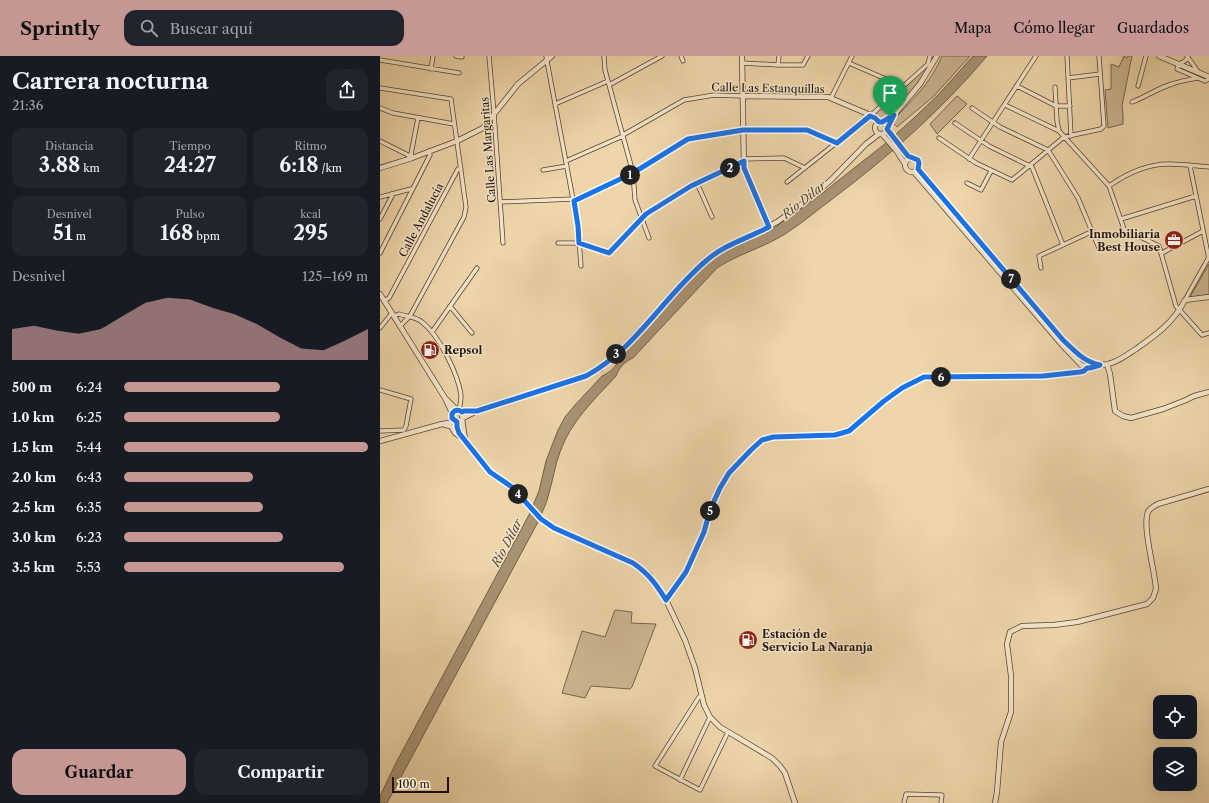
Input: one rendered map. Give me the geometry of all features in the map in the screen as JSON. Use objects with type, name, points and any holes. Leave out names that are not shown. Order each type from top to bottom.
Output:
[{"type":"main road","points":[[1159,56],[1179,64],[1198,75],[1208,76]]},
{"type":"street","points":[[431,69],[433,56]]},
{"type":"street","points":[[456,56],[462,57]]},
{"type":"street","name":"Calle Las Margaritas","points":[[489,56],[503,243]]},
{"type":"street","points":[[380,168],[457,141],[483,128],[518,84],[546,58],[552,56]]},
{"type":"street","points":[[604,56],[608,83],[633,173],[635,200],[649,238]]},
{"type":"street","points":[[555,104],[608,83],[662,56]]},
{"type":"street","points":[[681,56],[683,61]]},
{"type":"street","points":[[742,56],[744,168],[769,227]]},
{"type":"street","points":[[778,65],[779,56]]},
{"type":"street","points":[[742,63],[803,65],[808,56]]},
{"type":"street","points":[[831,98],[852,56]]},
{"type":"street","points":[[787,182],[870,116],[928,64],[930,56]]},
{"type":"street","points":[[380,441],[442,424],[456,422],[477,411],[586,376],[600,369],[623,348],[706,260],[727,247],[769,227],[787,215],[816,193],[866,144],[885,132],[894,115],[920,84],[937,56]]},
{"type":"street","points":[[969,159],[1036,56]]},
{"type":"street","points":[[1067,56],[1071,136]]},
{"type":"street","points":[[939,138],[969,159],[1012,180],[1064,137],[1101,129],[1104,126],[1099,56]]},
{"type":"street","points":[[1138,86],[1146,56]]},
{"type":"street","points":[[1188,56],[1185,61],[1179,64],[1177,69],[1198,75]]},
{"type":"street","points":[[1187,68],[1190,64],[1188,56]]},
{"type":"street","points":[[1188,56],[1198,75]]},
{"type":"street","points":[[546,58],[574,200],[578,226],[581,266]]},
{"type":"street","points":[[380,60],[459,73]]},
{"type":"street","points":[[848,63],[902,86]]},
{"type":"street","points":[[1068,78],[1100,74]]},
{"type":"street","points":[[1132,102],[1142,99],[1150,93],[1172,84],[1198,75]]},
{"type":"street","points":[[1017,86],[1056,106],[1070,106]]},
{"type":"street","points":[[1055,87],[1057,121],[1060,131],[1109,186],[1124,230],[1159,246],[1176,306],[1202,335],[1209,332]]},
{"type":"street","points":[[380,88],[451,100],[466,207],[464,217],[410,316],[400,326]]},
{"type":"street","name":"Calle Las Estanquillas","points":[[566,161],[623,136],[684,100],[714,95],[831,98],[881,122]]},
{"type":"street","points":[[1005,105],[1060,131]]},
{"type":"street","points":[[972,108],[1000,127],[1048,150],[1078,198],[1093,232],[1098,248]]},
{"type":"street","points":[[381,110],[454,124]]},
{"type":"street","points":[[866,144],[875,128],[881,122],[894,115]]},
{"type":"street","points":[[870,116],[875,128],[880,134],[911,158],[916,159],[919,162],[918,169],[914,172]]},
{"type":"street","points":[[412,158],[411,154],[418,118]]},
{"type":"street","points":[[881,122],[886,124],[907,170],[914,172],[1062,346],[1081,365],[1087,368]]},
{"type":"street","points":[[955,123],[989,146],[1032,167],[1063,245]]},
{"type":"street","points":[[500,202],[574,200],[633,173],[688,139],[743,130],[807,130],[837,143]]},
{"type":"street","points":[[380,141],[412,158]]},
{"type":"street","points":[[380,253],[430,154],[429,151]]},
{"type":"street","points":[[558,243],[579,243],[609,253],[646,214],[697,183],[744,160],[784,158],[805,168]]},
{"type":"street","points":[[905,164],[907,160],[911,158]]},
{"type":"street","points":[[1109,186],[1123,176],[1159,165],[1169,164],[1209,167]]},
{"type":"street","points":[[543,170],[567,166]]},
{"type":"street","points":[[666,600],[686,572],[704,532],[710,510],[729,473],[762,440],[773,437],[842,434],[849,431],[861,419],[902,388],[924,377],[1043,376],[1084,371],[1087,368],[1107,364],[1120,359],[1158,335],[1180,311],[1209,258],[1190,166]]},
{"type":"street","name":"Calle Andalucía","points":[[384,301],[389,298],[458,169],[461,169]]},
{"type":"street","points":[[918,169],[1051,326],[1082,358],[1087,365],[1087,368]]},
{"type":"street","points":[[966,184],[981,190],[991,171]]},
{"type":"street","points":[[697,183],[712,217]]},
{"type":"street","points":[[380,197],[412,190]]},
{"type":"street","points":[[380,219],[392,196],[391,194]]},
{"type":"street","points":[[1121,218],[1196,196]]},
{"type":"street","points":[[1162,253],[1203,231]]},
{"type":"street","points":[[1041,268],[1039,256],[1093,232]]},
{"type":"street","points":[[432,332],[477,268]]},
{"type":"street","points":[[380,294],[445,398],[453,420],[456,422],[459,433],[490,472],[512,487],[541,519],[554,528],[633,563],[649,575],[666,600],[692,660],[704,705],[710,718],[714,723],[772,758],[785,773],[795,803]]},
{"type":"street","points":[[1185,300],[1209,297]]},
{"type":"street","points":[[450,306],[472,333]]},
{"type":"street","points":[[380,328],[393,315],[399,314],[410,316],[422,322],[432,332],[449,359],[457,381],[461,396],[459,411]]},
{"type":"street","points":[[1082,358],[1091,363],[1100,365]]},
{"type":"street","points":[[1107,364],[1110,374],[1115,411],[1125,417],[1134,417],[1209,392]]},
{"type":"street","points":[[380,390],[411,399],[405,428],[401,431],[380,431]]},
{"type":"street","points":[[445,398],[459,411],[462,419],[465,441]]},
{"type":"street","points":[[442,424],[452,414],[459,411],[477,411]]},
{"type":"street","points":[[442,424],[451,426],[465,441]]},
{"type":"street","points":[[994,803],[1001,742],[1011,712],[1011,676],[1007,644],[1010,632],[1022,626],[1054,625],[1077,622],[1147,604],[1153,598],[1156,589],[1147,531],[1146,520],[1148,512],[1151,508],[1158,504],[1209,489]]},
{"type":"street","points":[[702,696],[699,697],[655,766],[700,790],[728,732]]},
{"type":"street","points":[[680,780],[710,718]]},
{"type":"street","points":[[904,803],[906,794],[942,795],[941,803]]},
{"type":"shaded area","points":[[942,56],[970,56],[934,96],[897,127],[892,122],[926,84],[932,76]]},
{"type":"shaded area","points":[[973,56],[987,56],[951,96],[873,167],[791,230],[777,239],[717,268],[633,358],[623,365],[616,376],[584,411],[570,430],[560,452],[547,500],[538,522],[387,803],[380,803],[380,796],[397,761],[530,513],[539,491],[546,461],[558,430],[565,417],[602,376],[614,368],[621,355],[706,264],[726,251],[772,230],[811,202],[886,143],[915,117],[939,94]]},
{"type":"shaded area","points":[[1124,56],[1127,58],[1128,56],[1132,56],[1122,106],[1123,124],[1108,128],[1105,90],[1111,89],[1111,64],[1119,67]]},
{"type":"shaded area","points":[[929,65],[904,103],[890,115],[882,119],[877,117],[876,113],[879,110]]},
{"type":"shaded area","points":[[957,96],[967,104],[937,134],[930,124]]},
{"type":"shaded area","points":[[1209,264],[1209,295],[1190,297]]},
{"type":"shaded area","points":[[615,610],[632,612],[631,623],[656,624],[632,687],[630,689],[591,686],[585,698],[562,693],[582,631],[605,637]]},
{"type":"place","name":"Inmobiliaria Best House","points":[[1174,240]]},
{"type":"place","name":"Repsol","points":[[430,350]]},
{"type":"place","name":"Estación de Servicio La Naranja","points":[[748,640]]},
{"type":"route","points":[[894,115],[887,129],[908,156],[918,160],[918,169],[1063,340],[1082,358],[1091,363],[1100,365],[1087,368],[1080,372],[1043,376],[924,377],[902,388],[861,419],[849,431],[842,434],[773,437],[762,440],[729,473],[720,488],[710,510],[704,532],[686,572],[666,600],[654,580],[643,569],[633,563],[554,528],[541,519],[512,487],[490,472],[459,433],[457,422],[452,418],[452,413],[454,411],[477,411],[586,376],[600,369],[623,348],[706,260],[717,252],[769,227],[744,168],[744,161],[691,186],[646,214],[609,253],[579,243],[574,201],[633,173],[688,139],[743,130],[807,130],[837,143],[870,116],[879,122],[882,122],[890,117],[894,115]]},
{"type":"water label","name":"Río Dílar","points":[[804,200]]},
{"type":"water label","name":"Río Dílar","points":[[507,543]]}]
